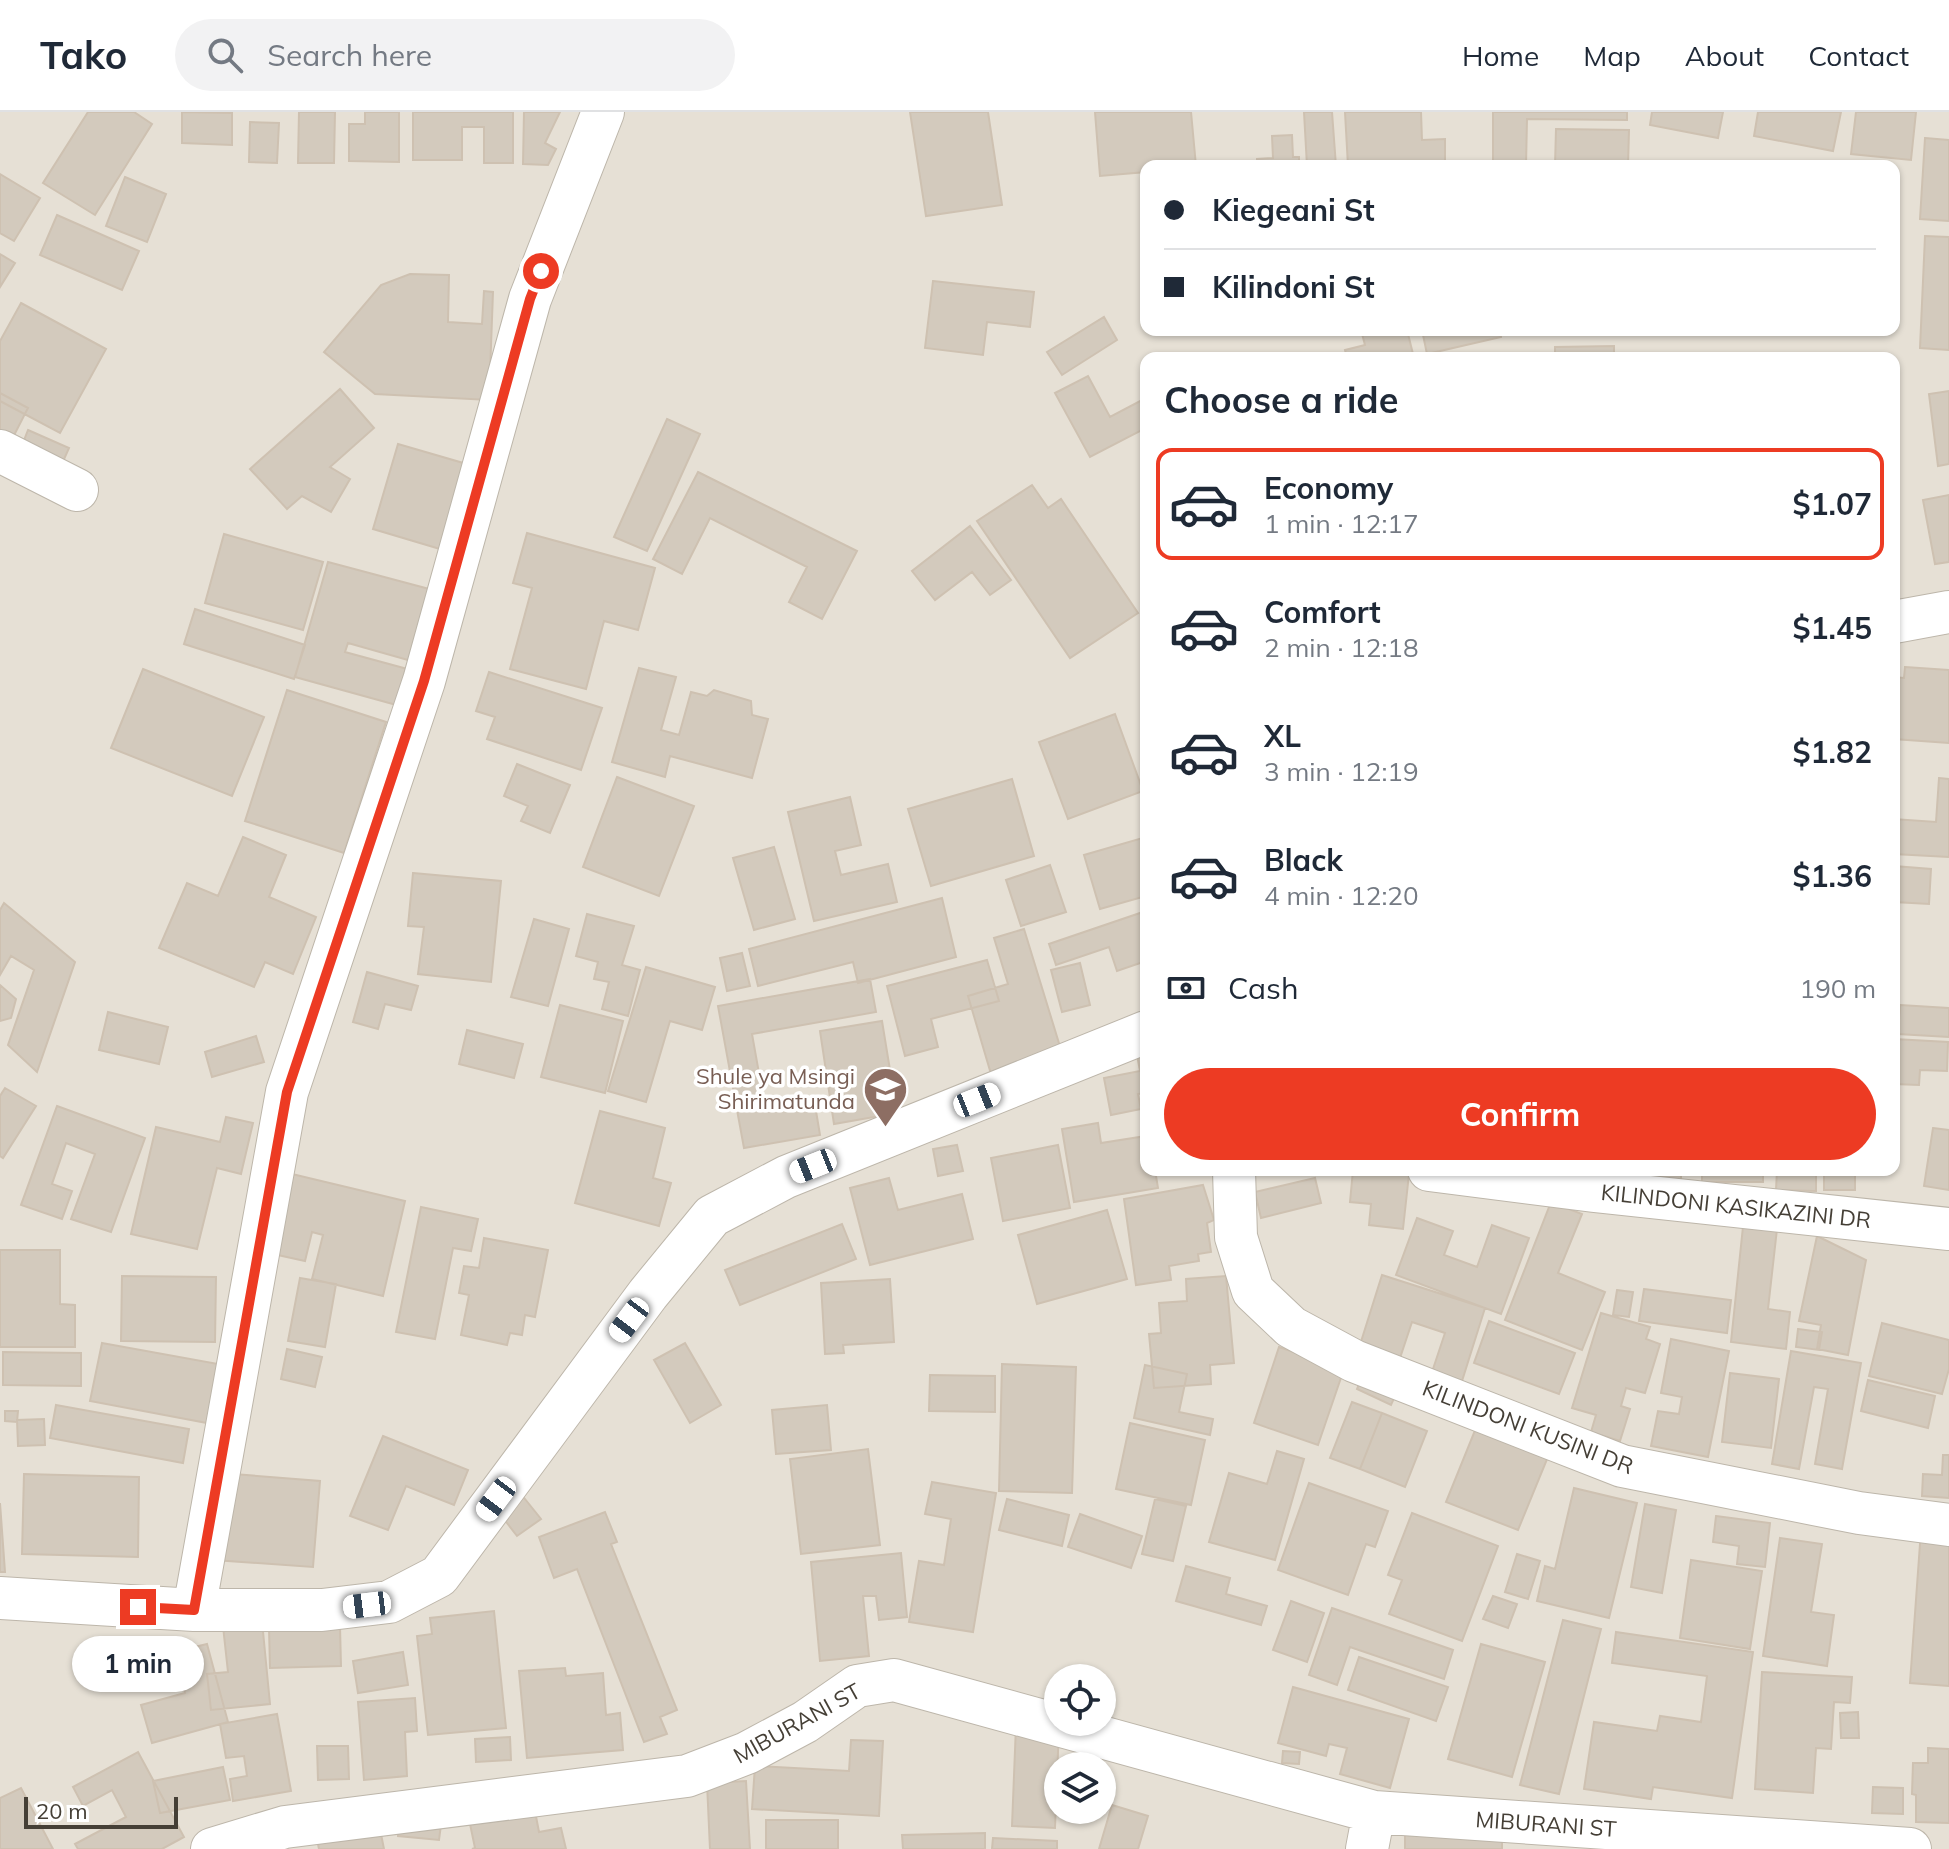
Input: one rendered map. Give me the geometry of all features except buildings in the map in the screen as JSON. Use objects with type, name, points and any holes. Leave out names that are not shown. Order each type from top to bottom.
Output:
[{"type":"street","points":[[194,1610],[287,1092],[424,681],[530,299],[603,112]]},
{"type":"street","points":[[0,451],[77,490]]},
{"type":"street","points":[[1900,621],[1949,612]]},
{"type":"street","points":[[0,1598],[194,1610],[322,1610],[389,1602],[439,1576],[648,1294],[712,1216],[786,1177],[1140,1034]]},
{"type":"street","name":"KILINDONI KUSINI DR","points":[[1234,1176],[1236,1237],[1253,1291],[1291,1327],[1354,1361],[1622,1466],[1859,1513],[1949,1525]]},
{"type":"street","name":"KILINDONI KASIKAZINI DR","points":[[1476,1176],[1949,1229]]},
{"type":"street","name":"MIBURANI ST","points":[[212,1849],[285,1827],[687,1776],[770,1741],[805,1722],[857,1686],[894,1680],[1198,1766],[1370,1831],[1910,1849]]},
{"type":"shaded area","points":[[0,112],[1949,112],[1949,1849],[0,1849]]},
{"type":"place","name":"Shule ya Msingi Shirimatunda","points":[[886,1128]]},
{"type":"route","points":[[138,1607],[194,1610],[287,1092],[424,681],[530,299],[541,271]]}]
